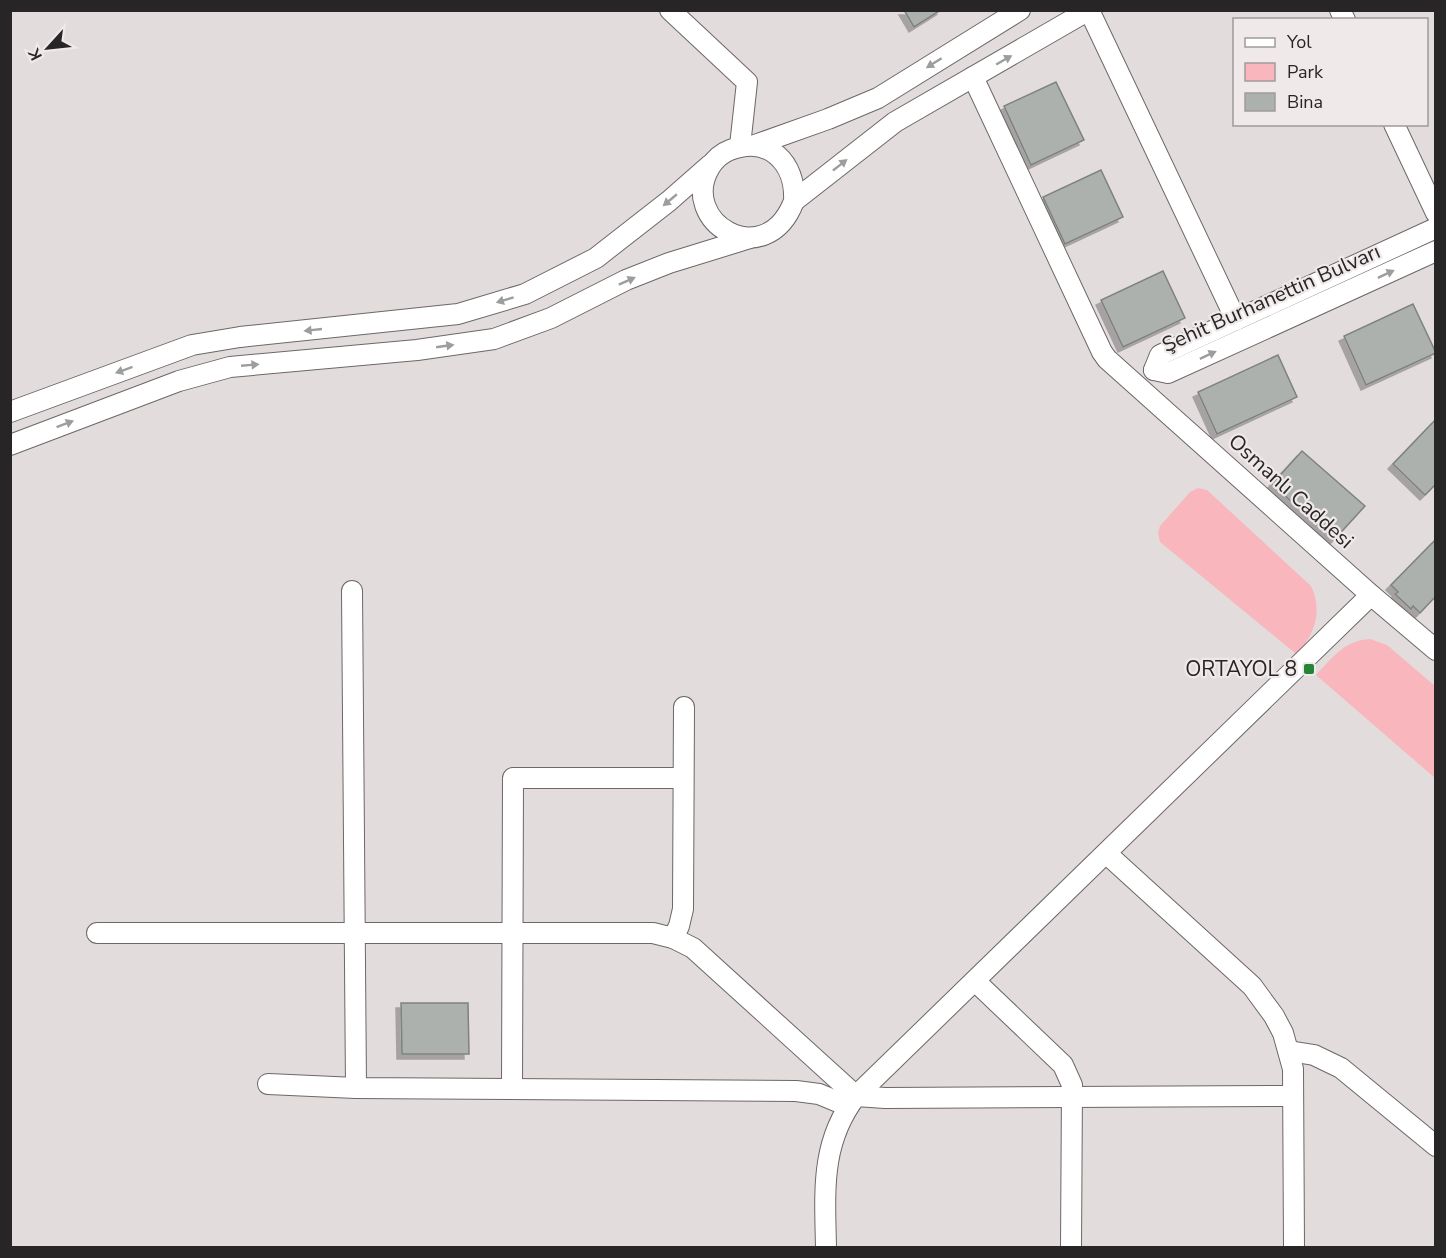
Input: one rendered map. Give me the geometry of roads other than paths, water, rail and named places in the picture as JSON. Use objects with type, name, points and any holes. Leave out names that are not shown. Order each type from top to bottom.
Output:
[{"type":"street","points":[[670,10],[747,81],[748,146]]},
{"type":"street","points":[[10,412],[192,345],[251,336],[458,314],[525,294],[597,258],[669,201],[726,151],[748,146],[828,119],[878,98],[1020,10]]},
{"type":"street","points":[[794,201],[895,122],[1089,10],[1236,320]]},
{"type":"street","name":"Osmanlı Caddesi","points":[[973,77],[1101,352],[1371,595],[1436,650]]},
{"type":"street","points":[[1395,126],[1436,213]]},
{"type":"street","points":[[10,445],[179,381],[230,367],[417,350],[495,339],[551,318],[626,280],[669,263],[766,234],[779,226],[789,215],[794,201],[795,186],[790,171],[782,159],[770,150],[748,146]]},
{"type":"street","points":[[714,161],[706,174],[703,189],[705,204],[711,218],[722,229],[736,236],[751,238]]},
{"type":"street","name":"Şehit Burhanettin Bulvarı","points":[[1436,228],[1160,355],[1154,370],[1168,373],[1436,251]]},
{"type":"street","points":[[1134,384],[1154,370]]},
{"type":"street","points":[[352,591],[356,1088]]},
{"type":"street","points":[[826,1248],[825,1179],[827,1162],[837,1127],[852,1101],[1371,595]]},
{"type":"street","points":[[673,938],[683,909],[684,706]]},
{"type":"street","points":[[512,1088],[513,778],[683,778]]},
{"type":"street","points":[[1107,854],[1252,986],[1274,1016],[1289,1051],[1293,1069],[1294,1248]]},
{"type":"street","points":[[97,933],[644,933],[673,938],[693,948],[702,956],[852,1101]]},
{"type":"street","points":[[975,981],[1063,1065],[1072,1085],[1071,1248]]},
{"type":"street","points":[[1289,1051],[1314,1055],[1341,1068],[1436,1146]]},
{"type":"street","points":[[268,1084],[356,1088],[802,1091],[852,1101],[869,1098],[1293,1096]]},
{"type":"place","name":"ORTAYOL 8","points":[[1309,669]]}]
